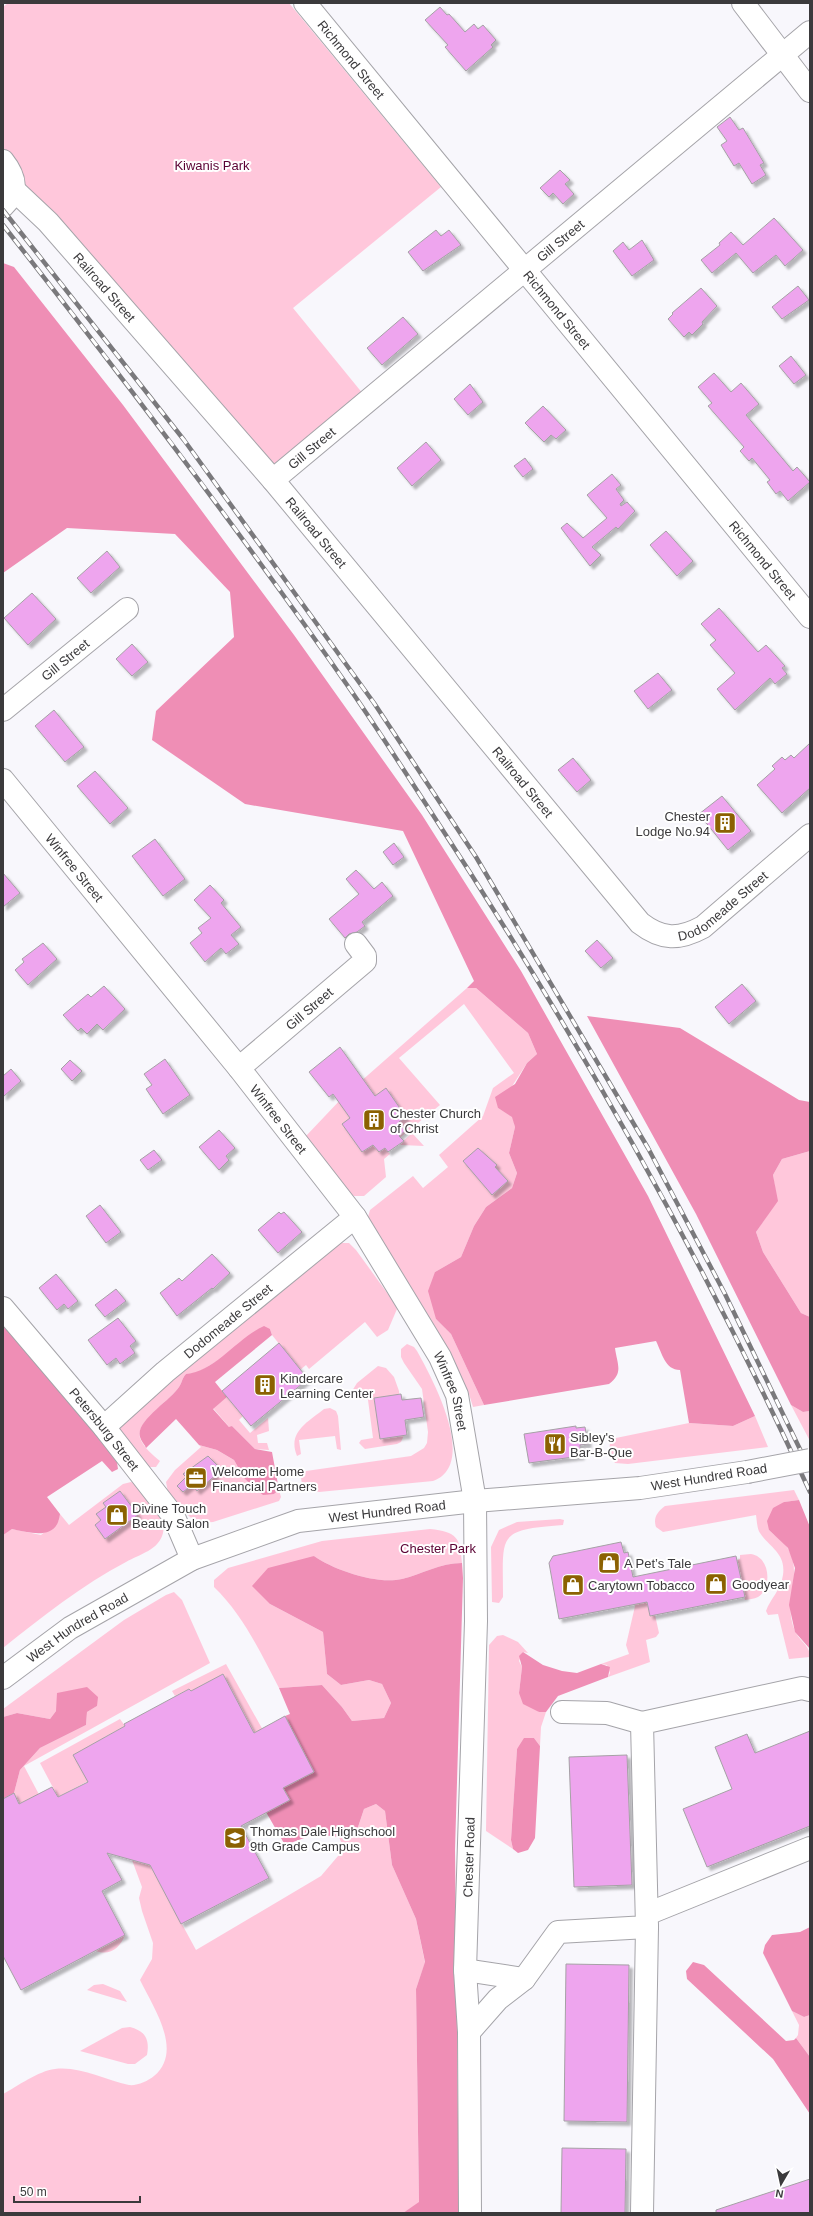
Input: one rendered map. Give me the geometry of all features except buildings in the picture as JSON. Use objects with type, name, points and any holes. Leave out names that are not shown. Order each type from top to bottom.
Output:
[{"type":"street","name":"Richmond Street","points":[[305,3],[810,616]]},
{"type":"street","points":[[743,3],[810,91]]},
{"type":"street","name":"Gill Street","points":[[273,480],[524,269],[810,32]]},
{"type":"street","name":"Railroad Street","points":[[3,161],[12,173],[8,198],[48,222],[273,480],[629,910]]},
{"type":"street","name":"Gill Street","points":[[3,710],[127,609]]},
{"type":"street","name":"Winfree Street","points":[[3,780],[239,1068],[355,1217],[440,1357],[457,1396],[476,1502]]},
{"type":"street","name":"Dodomeade Street","points":[[629,910],[649,930],[661,935],[675,937],[688,935],[703,927],[810,836]]},
{"type":"street","name":"Gill Street","points":[[239,1068],[365,961],[365,956],[356,944]]},
{"type":"street","name":"Dodomeade Street","points":[[104,1427],[165,1372],[355,1217]]},
{"type":"street","name":"Petersburg Street","points":[[3,1308],[104,1427],[174,1517],[192,1559]]},
{"type":"street","name":"West Hundred Road","points":[[3,1678],[70,1628],[192,1559],[298,1521],[476,1502],[640,1488],[748,1472],[810,1460]]},
{"type":"street","name":"Chester Road","points":[[470,2213],[469,2032],[465,1970],[476,1621],[476,1502]]},
{"type":"street","points":[[562,1712],[607,1713],[642,1723],[802,1688],[810,1690]]},
{"type":"street","points":[[642,1723],[647,1921],[642,2213]]},
{"type":"street","points":[[469,2032],[498,1999],[524,1979],[558,1932],[647,1921],[810,1848]]},
{"type":"street","points":[[465,1970],[524,1979]]},
{"type":"green space","name":"Kiwanis Park","points":[[8,3],[289,3],[441,187],[293,308],[368,400],[280,475],[3,173],[3,7]]},
{"type":"green space","points":[[467,988],[476,988],[528,1033],[537,1054],[527,1063],[498,1108],[513,1117],[515,1127],[509,1153],[517,1173],[512,1188],[486,1207],[474,1226],[461,1257],[435,1272],[436,1319],[451,1334],[484,1405],[473,1407],[469,1394],[437,1330],[368,1217],[370,1210],[413,1176],[423,1188],[448,1167],[439,1155],[483,1116],[493,1088],[514,1073],[464,1004],[399,1058],[440,1105],[386,1149],[390,1154],[384,1159],[386,1177],[364,1196],[354,1196],[349,1193],[306,1136],[343,1097]]},
{"type":"green space","points":[[412,1133],[424,1146],[400,1144]]},
{"type":"green space","points":[[810,1151],[810,1317],[801,1313],[763,1252],[756,1232],[777,1201],[773,1175],[782,1159]]},
{"type":"green space","points":[[349,1243],[356,1250],[393,1301],[397,1309],[388,1330],[377,1337],[365,1322],[309,1369],[306,1365],[300,1370],[272,1335],[270,1329],[197,1373],[186,1374],[175,1392],[148,1418],[140,1431],[140,1438],[143,1445],[160,1461],[156,1467],[148,1467],[129,1447],[116,1423],[336,1245]]},
{"type":"green space","points":[[407,1344],[414,1347],[417,1351],[441,1400],[448,1420],[452,1440],[452,1457],[446,1472],[433,1481],[319,1492],[305,1486],[301,1478],[302,1474],[306,1471],[411,1456],[424,1448],[427,1443],[428,1432],[422,1389],[401,1357],[401,1349]]},
{"type":"green space","points":[[378,1366],[386,1368],[394,1377],[399,1391],[404,1435],[401,1442],[397,1444],[365,1449],[359,1443],[361,1440],[373,1438],[368,1400],[356,1399],[352,1391],[357,1383]]},
{"type":"green space","points":[[227,1397],[243,1416],[239,1420],[250,1433],[268,1418],[269,1431],[257,1435],[258,1443],[267,1443],[269,1450],[255,1449],[232,1426],[230,1428],[213,1408]]},
{"type":"green space","points":[[791,1405],[803,1412],[810,1411],[810,1441]]},
{"type":"green space","points":[[330,1408],[336,1411],[338,1416],[341,1450],[337,1449],[335,1436],[299,1440],[301,1454],[297,1456],[295,1440],[301,1428],[324,1409]]},
{"type":"green space","points":[[755,1416],[768,1447],[628,1464],[615,1463],[611,1455],[611,1439],[689,1423],[733,1426]]},
{"type":"green space","points":[[199,1445],[217,1450],[234,1460],[244,1478],[274,1494],[279,1490],[281,1497],[279,1501],[213,1522],[200,1523],[190,1517],[168,1492],[166,1482],[175,1470],[201,1447]]},
{"type":"green space","points":[[131,1482],[136,1484],[150,1500],[162,1519],[163,1533],[158,1544],[78,1591],[47,1613],[3,1648],[3,1534],[12,1529],[41,1535],[59,1520],[60,1514],[69,1525],[123,1484]]},
{"type":"green space","points":[[794,1490],[799,1500],[784,1502],[769,1530],[787,1547],[793,1560],[794,1580],[791,1600],[792,1620],[795,1631],[799,1638],[807,1646],[810,1653],[810,1657],[789,1659],[778,1614],[768,1615],[766,1611],[782,1580],[782,1561],[780,1556],[759,1531],[756,1515],[663,1532],[656,1527],[655,1518],[665,1506]]},
{"type":"green space","points":[[564,1520],[563,1525],[525,1530],[515,1533],[508,1539],[504,1548],[503,1597],[499,1603],[492,1602],[491,1547],[499,1530],[517,1522]]},
{"type":"green space","name":"Chester Park","points":[[430,1529],[446,1532],[455,1537],[460,1547],[462,1563],[446,1565],[402,1579],[381,1580],[344,1571],[314,1556],[270,1604],[323,1632],[327,1674],[341,1685],[369,1680],[382,1684],[391,1703],[384,1718],[352,1721],[342,1707],[322,1685],[279,1688],[243,1622],[214,1587],[214,1580],[228,1568],[322,1541]]},
{"type":"green space","points":[[751,1554],[758,1556],[766,1567],[767,1581],[763,1593],[753,1599],[745,1600],[737,1560],[740,1559],[740,1555]]},
{"type":"green space","points":[[642,1576],[650,1616],[655,1615],[659,1633],[656,1637],[646,1640],[650,1662],[608,1677],[610,1673],[607,1665],[601,1664],[629,1654],[626,1645]]},
{"type":"green space","points":[[174,1592],[182,1600],[210,1663],[24,1766],[44,1804],[25,1814],[14,1793],[20,1770],[40,1748],[86,1725],[87,1712],[97,1706],[56,1711],[50,1719],[17,1713],[3,1717],[3,1709],[124,1620],[166,1595]]},
{"type":"green space","points":[[503,1635],[518,1642],[528,1653],[523,1652],[519,1661],[522,1667],[519,1693],[539,1712],[546,1712],[541,1727],[540,1746],[534,1738],[517,1749],[511,1840],[513,1849],[486,1831],[489,1645],[497,1636]]},
{"type":"green space","points":[[226,1664],[264,1732],[256,1736],[223,1674],[192,1695],[189,1689],[175,1696],[172,1691]]},
{"type":"green space","points":[[120,1719],[125,1726],[105,1737],[106,1739],[74,1755],[96,1777],[58,1797],[40,1763]]},
{"type":"green space","points":[[376,1804],[385,1811],[392,1865],[416,1919],[425,1963],[416,1989],[419,2203],[403,2213],[3,2213],[3,2094],[48,2070],[64,2069],[83,2071],[120,2083],[135,2085],[152,2078],[163,2066],[166,2054],[166,2042],[163,2029],[140,1980],[152,1959],[153,1943],[139,1898],[142,1887],[132,1860],[150,1865],[196,1950],[321,1876],[344,1849],[339,1837],[358,1827],[364,1809]]},
{"type":"green space","points":[[125,1935],[123,1940],[114,1950],[110,1952],[96,1951]]},
{"type":"green space","points":[[103,1984],[120,1991],[127,2002],[87,1990],[94,1985]]},
{"type":"green space","points":[[792,2011],[804,2017],[810,2015],[810,2057],[796,2038],[798,2035],[799,2025]]},
{"type":"green space","points":[[130,2027],[143,2033],[148,2044],[147,2055],[135,2064],[128,2064],[80,2051],[122,2028]]},
{"type":"shaded area","points":[[3,263],[14,267],[123,405],[294,635],[422,815],[521,971],[648,1196],[755,1416],[733,1426],[689,1423],[680,1370],[667,1364],[656,1341],[615,1348],[618,1372],[614,1380],[609,1384],[484,1405],[451,1334],[436,1319],[428,1291],[435,1272],[461,1257],[474,1226],[486,1207],[512,1188],[517,1173],[509,1153],[515,1127],[512,1117],[498,1108],[495,1097],[515,1084],[527,1063],[537,1054],[528,1033],[476,988],[467,988],[474,981],[403,831],[245,804],[152,740],[156,711],[234,637],[230,592],[175,534],[67,528],[3,573]]},
{"type":"shaded area","points":[[587,1016],[680,1028],[799,1100],[810,1102],[810,1151],[782,1159],[773,1175],[778,1201],[756,1232],[763,1252],[801,1313],[810,1317],[810,1411],[803,1412],[791,1405],[696,1214]]},
{"type":"shaded area","points":[[3,1320],[116,1456],[118,1469],[112,1472],[102,1461],[47,1497],[60,1514],[58,1523],[49,1532],[35,1533],[12,1529],[3,1535]]},
{"type":"shaded area","points":[[264,1326],[270,1329],[272,1335],[215,1382],[227,1397],[213,1409],[229,1427],[232,1426],[255,1449],[272,1452],[279,1490],[274,1494],[263,1495],[244,1478],[234,1460],[217,1450],[199,1445],[176,1419],[146,1448],[140,1437],[140,1431],[143,1424],[175,1392],[186,1374],[197,1372],[217,1361],[254,1331]]},
{"type":"shaded area","points":[[799,1500],[810,1527],[810,1649],[795,1632],[789,1605],[795,1568],[788,1548],[769,1530],[767,1521],[773,1508],[784,1502]]},
{"type":"shaded area","points":[[314,1556],[344,1571],[381,1580],[402,1579],[446,1565],[462,1563],[463,1578],[455,1850],[459,2213],[403,2213],[419,2202],[416,1989],[425,1962],[416,1919],[392,1865],[385,1811],[376,1804],[364,1809],[358,1827],[339,1837],[315,1834],[285,1845],[266,1812],[289,1800],[283,1787],[314,1772],[285,1716],[290,1714],[279,1688],[322,1685],[342,1707],[352,1721],[384,1718],[391,1703],[382,1684],[369,1680],[341,1685],[327,1674],[323,1632],[270,1604],[252,1586],[268,1568]]},
{"type":"shaded area","points":[[523,1652],[543,1665],[562,1671],[577,1673],[601,1664],[610,1667],[608,1677],[558,1696],[546,1712],[539,1712],[523,1704],[519,1693],[522,1667],[519,1656]]},
{"type":"shaded area","points":[[87,1687],[98,1697],[97,1706],[87,1712],[86,1725],[40,1748],[20,1770],[14,1793],[3,1799],[3,1717],[17,1713],[50,1719],[56,1711],[57,1693]]},
{"type":"shaded area","points":[[524,1738],[534,1738],[540,1746],[535,1838],[528,1850],[518,1853],[513,1849],[511,1840],[517,1749]]},
{"type":"shaded area","points":[[810,1927],[810,2015],[804,2017],[792,2011],[763,1953],[765,1945],[772,1935],[800,1932]]},
{"type":"shaded area","points":[[693,1962],[704,1965],[786,2041],[794,2040],[796,2038],[810,2057],[810,2114],[773,2059],[687,1979],[686,1971]]},
{"type":"railway","points":[[3,210],[184,440],[374,703],[476,857],[648,1148],[725,1294],[810,1470]]},
{"type":"railway","points":[[3,225],[93,340],[268,573],[362,707],[484,894],[585,1060],[680,1230],[769,1404],[810,1492]]},
{"type":"place","name":"Chester Lodge No.94","points":[[725,823]]},
{"type":"place","name":"Chester Church of Christ","points":[[374,1120]]},
{"type":"place","name":"Kindercare Learning Center","points":[[265,1385]]},
{"type":"place","name":"Sibley's Bar-B-Que","points":[[555,1444]]},
{"type":"place","name":"Welcome Home Financial Partners","points":[[196,1478]]},
{"type":"place","name":"Divine Touch Beauty Salon","points":[[117,1515]]},
{"type":"place","name":"A Pet’s Tale","points":[[609,1563]]},
{"type":"place","name":"Goodyear","points":[[716,1584]]},
{"type":"place","name":"Carytown Tobacco","points":[[573,1585]]},
{"type":"place","name":"Thomas Dale Highschool 9th Grade Campus","points":[[235,1838]]}]
